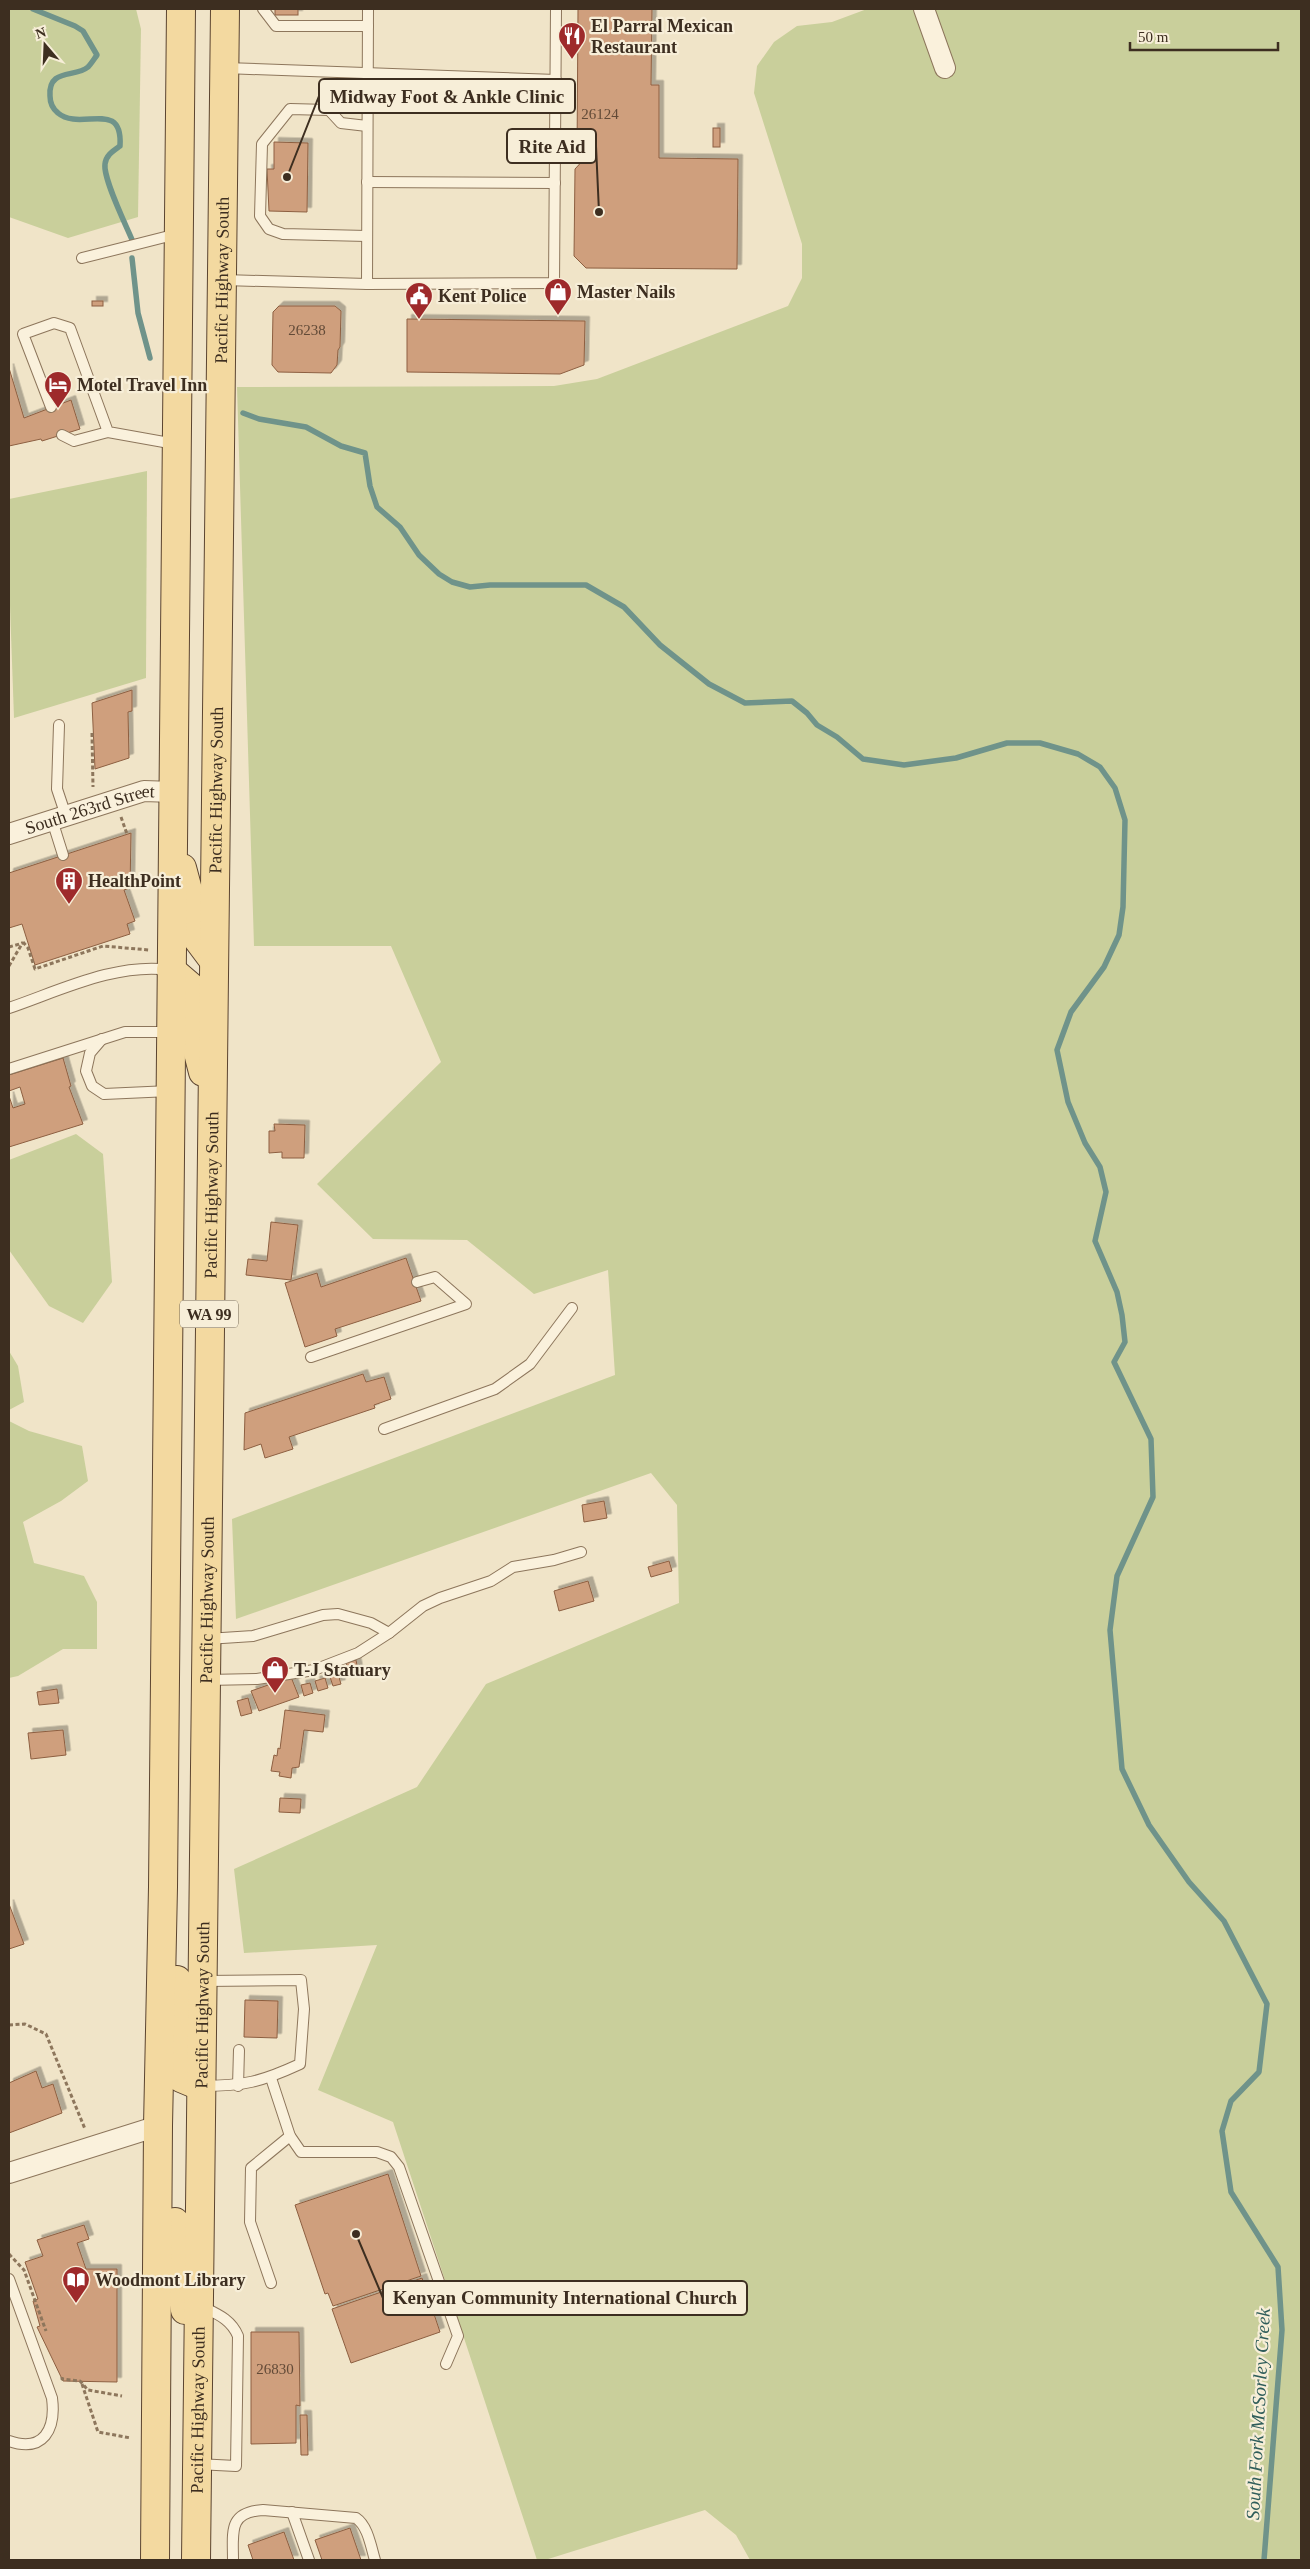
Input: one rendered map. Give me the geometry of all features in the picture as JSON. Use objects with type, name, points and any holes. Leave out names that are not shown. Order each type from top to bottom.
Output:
[{"type":"main road","name":"WA 99","points":[[155,2560],[158,2126],[163,1887],[173,832],[177,234],[181,9]]},
{"type":"main road","name":"Pacific Highway South","points":[[196,2560],[225,9]]},
{"type":"main road","points":[[173,832],[193,909],[193,933],[214,961]]},
{"type":"main road","points":[[171,970],[192,988],[192,1029],[212,1102]]},
{"type":"main road","points":[[163,1887],[177,1974],[181,2078],[200,2086]]},
{"type":"main road","points":[[158,2126],[172,2135],[176,2164],[175,2251],[198,2381]]},
{"type":"street","points":[[924,9],[945,68]]},
{"type":"street","name":"South 263rd Street","points":[[9,834],[144,791],[173,792]]},
{"type":"street","points":[[9,2173],[158,2126]]},
{"type":"lane","points":[[263,9],[276,26],[306,24],[368,26]]},
{"type":"lane","points":[[367,284],[368,9]]},
{"type":"lane","points":[[221,280],[367,284],[554,283],[556,9]]},
{"type":"lane","points":[[225,68],[556,80]]},
{"type":"lane","points":[[367,126],[341,123],[329,110],[290,109],[262,144],[260,216],[269,230],[283,234],[367,236]]},
{"type":"lane","points":[[367,182],[555,183]]},
{"type":"lane","points":[[82,258],[177,234]]},
{"type":"lane","points":[[51,407],[23,334],[54,323],[70,328],[108,432]]},
{"type":"lane","points":[[62,435],[74,441],[108,432],[176,444]]},
{"type":"lane","points":[[59,725],[57,789],[63,855]]},
{"type":"lane","points":[[9,1008],[104,976],[151,967],[171,970]]},
{"type":"lane","points":[[9,1069],[125,1032],[171,1032]]},
{"type":"lane","points":[[102,1038],[90,1053],[86,1071],[92,1086],[104,1094],[170,1091]]},
{"type":"lane","points":[[311,1357],[466,1304],[435,1277],[417,1282]]},
{"type":"lane","points":[[384,1429],[495,1388],[530,1364],[572,1308]]},
{"type":"lane","points":[[206,1680],[257,1679],[314,1670],[358,1653],[389,1633],[422,1606],[492,1581],[513,1567],[554,1560],[581,1552]]},
{"type":"lane","points":[[207,1639],[253,1636],[323,1615],[338,1614],[370,1623],[389,1633]]},
{"type":"lane","points":[[200,2086],[238,2086],[270,2078],[300,2064],[304,2000],[301,1980],[202,1981]]},
{"type":"lane","points":[[238,2086],[239,2050]]},
{"type":"lane","points":[[270,2078],[290,2136],[301,2152],[377,2152],[391,2157],[399,2167],[458,2336],[446,2364]]},
{"type":"lane","points":[[271,2283],[250,2222],[251,2168],[290,2136]]},
{"type":"lane","points":[[9,2279],[52,2398],[54,2412],[52,2424],[42,2439],[25,2444],[9,2440]]},
{"type":"lane","points":[[196,2464],[236,2466],[238,2336],[234,2326],[226,2319],[198,2304]]},
{"type":"lane","points":[[233,2560],[233,2528],[236,2521],[242,2515],[252,2510],[356,2518],[361,2521],[366,2531],[375,2560]]},
{"type":"lane","points":[[292,2512],[309,2560]]},
{"type":"path","points":[[92,733],[93,788]]},
{"type":"path","points":[[120,814],[127,834]]},
{"type":"path","points":[[9,947],[23,942]]},
{"type":"path","points":[[23,942],[28,948],[35,969],[102,946],[152,950]]},
{"type":"path","points":[[9,966],[23,942]]},
{"type":"path","points":[[9,2025],[25,2024],[46,2034],[86,2131],[87,2147]]},
{"type":"path","points":[[9,2254],[24,2270],[48,2338]]},
{"type":"path","points":[[60,2371],[62,2379],[80,2382],[88,2390],[122,2396]]},
{"type":"path","points":[[80,2382],[98,2432],[131,2438]]},
{"type":"green space","points":[[9,9],[136,9],[141,29],[138,217],[68,238],[9,217]]},
{"type":"green space","points":[[867,9],[1301,9],[1301,2560],[750,2560],[736,2535],[705,2510],[545,2560],[537,2560],[393,2122],[318,2090],[377,1945],[244,1953],[234,1869],[417,1787],[486,1684],[679,1603],[677,1505],[651,1473],[236,1619],[232,1519],[615,1375],[608,1270],[534,1294],[467,1240],[373,1239],[317,1184],[441,1062],[391,946],[254,946],[237,387],[554,386],[597,379],[788,306],[802,278],[802,244],[754,93],[757,66],[774,42],[797,26],[832,22]]},
{"type":"green space","points":[[147,471],[146,678],[14,718],[9,578],[9,499]]},
{"type":"green space","points":[[76,1134],[103,1154],[112,1282],[83,1323],[49,1306],[9,1250],[9,1160]]},
{"type":"green space","points":[[9,1351],[18,1366],[24,1402],[9,1410]]},
{"type":"green space","points":[[9,1421],[29,1431],[82,1446],[88,1481],[61,1501],[23,1522],[34,1563],[84,1576],[97,1602],[97,1649],[63,1649],[18,1676],[9,1678]]},
{"type":"building","points":[[275,9],[298,9],[298,15],[275,15]]},
{"type":"building","points":[[578,9],[652,9],[651,85],[659,85],[659,158],[738,159],[737,269],[586,268],[574,256],[575,169],[587,156],[577,155]]},
{"type":"building","points":[[713,128],[720,128],[720,147],[713,147]]},
{"type":"building","points":[[274,142],[308,143],[307,212],[269,211],[267,169],[274,169]]},
{"type":"building","points":[[92,301],[103,301],[103,306],[92,306]]},
{"type":"building","points":[[279,306],[335,306],[341,311],[340,347],[337,365],[331,373],[278,372],[272,365],[273,312]]},
{"type":"building","points":[[407,319],[585,321],[584,365],[560,374],[407,372]]},
{"type":"building","name":"Motel Travel Inn","points":[[9,368],[24,418],[71,400],[80,429],[42,441],[41,439],[9,446]]},
{"type":"building","points":[[132,690],[132,711],[128,712],[129,758],[95,769],[92,703]]},
{"type":"building","name":"HealthPoint","points":[[131,833],[130,888],[124,890],[135,921],[127,924],[130,934],[35,965],[22,924],[9,928],[9,873]]},
{"type":"building","points":[[63,1058],[71,1086],[69,1087],[83,1124],[9,1147],[9,1096],[13,1108],[25,1104],[20,1087],[9,1091],[9,1075]]},
{"type":"building","points":[[274,1124],[305,1125],[304,1158],[282,1158],[282,1152],[269,1153],[269,1131],[275,1131]]},
{"type":"building","points":[[271,1222],[298,1225],[291,1280],[246,1275],[248,1259],[267,1261]]},
{"type":"building","points":[[406,1258],[421,1301],[335,1329],[337,1336],[305,1347],[285,1283],[317,1273],[321,1287]]},
{"type":"building","points":[[363,1374],[366,1382],[384,1377],[391,1399],[374,1405],[375,1408],[289,1437],[293,1449],[265,1458],[261,1444],[244,1450],[245,1413]]},
{"type":"building","points":[[604,1501],[607,1518],[584,1522],[582,1505]]},
{"type":"building","points":[[669,1561],[672,1571],[651,1577],[648,1567]]},
{"type":"building","points":[[588,1581],[594,1601],[559,1611],[554,1591]]},
{"type":"building","points":[[356,1660],[359,1675],[352,1677],[346,1663]]},
{"type":"building","points":[[338,1674],[341,1684],[333,1686],[330,1677]]},
{"type":"building","name":"T-J Statuary","points":[[291,1677],[299,1697],[259,1711],[251,1691]]},
{"type":"building","points":[[325,1678],[328,1688],[318,1691],[315,1681]]},
{"type":"building","points":[[310,1683],[313,1693],[304,1696],[301,1685]]},
{"type":"building","points":[[57,1689],[59,1703],[39,1705],[37,1692]]},
{"type":"building","points":[[248,1698],[252,1713],[241,1716],[237,1701]]},
{"type":"building","points":[[285,1710],[325,1715],[323,1732],[304,1730],[299,1767],[292,1768],[291,1778],[279,1776],[280,1772],[271,1771],[274,1755],[277,1756],[278,1748],[280,1749]]},
{"type":"building","points":[[63,1730],[66,1755],[31,1759],[28,1733]]},
{"type":"building","points":[[280,1798],[301,1799],[300,1813],[279,1812]]},
{"type":"building","points":[[9,1904],[24,1944],[9,1949]]},
{"type":"building","points":[[245,2000],[278,2001],[277,2038],[244,2037]]},
{"type":"building","points":[[36,2071],[42,2088],[53,2084],[62,2113],[9,2133],[9,2083]]},
{"type":"building","points":[[388,2174],[421,2276],[333,2306],[328,2293],[325,2294],[295,2205]]},
{"type":"building","name":"Woodmont Library","points":[[84,2225],[89,2239],[77,2243],[86,2269],[117,2269],[117,2382],[63,2381],[37,2327],[40,2326],[33,2301],[38,2299],[25,2262],[43,2256],[37,2240]]},
{"type":"building","points":[[422,2278],[440,2332],[351,2363],[332,2309]]},
{"type":"building","points":[[251,2332],[299,2332],[300,2406],[296,2405],[296,2443],[251,2444]]},
{"type":"building","points":[[300,2415],[307,2415],[308,2455],[301,2455]]},
{"type":"building","points":[[350,2528],[361,2560],[322,2560],[315,2540]]},
{"type":"building","points":[[284,2532],[294,2560],[253,2560],[248,2545]]},
{"type":"waterway","name":"South Fork McSorley Creek","points":[[33,9],[83,31],[97,55],[88,67],[83,70],[63,75],[53,81],[50,96],[52,106],[58,113],[67,118],[108,119],[115,123],[119,132],[120,146],[107,158],[105,171],[111,191],[133,242]]},
{"type":"waterway","name":"South Fork McSorley Creek","points":[[132,258],[138,313],[150,358]]},
{"type":"waterway","name":"South Fork McSorley Creek","points":[[243,413],[259,419],[306,427],[341,446],[365,453],[370,486],[377,507],[400,527],[419,555],[439,574],[452,582],[470,587],[490,585],[586,585],[624,607],[660,645],[709,684],[745,703],[792,701],[807,713],[817,725],[837,737],[863,759],[904,765],[956,758],[1007,743],[1040,743],[1078,754],[1100,767],[1115,788],[1125,820],[1123,907],[1119,935],[1104,967],[1071,1012],[1057,1050],[1068,1102],[1085,1143],[1100,1167],[1106,1192],[1095,1241],[1117,1292],[1122,1315],[1125,1342],[1114,1362],[1151,1439],[1153,1497],[1117,1576],[1110,1630],[1122,1769],[1149,1825],[1189,1882],[1224,1921],[1267,2004],[1259,2072],[1231,2101],[1222,2131],[1231,2192],[1278,2267],[1282,2330],[1264,2560]]},
{"type":"place","name":"El Parral Mexican Restaurant","points":[[572,60]]},
{"type":"place","name":"Midway Foot & Ankle Clinic","points":[[287,177]]},
{"type":"place","name":"Rite Aid","points":[[599,212]]},
{"type":"place","name":"Master Nails","points":[[558,316]]},
{"type":"place","name":"Kent Police","points":[[419,320]]},
{"type":"place","name":"Motel Travel Inn","points":[[58,409]]},
{"type":"place","name":"HealthPoint","points":[[69,905]]},
{"type":"place","name":"T-J Statuary","points":[[275,1694]]},
{"type":"place","name":"Kenyan Community International Church","points":[[356,2234]]},
{"type":"place","name":"Woodmont Library","points":[[76,2304]]}]
